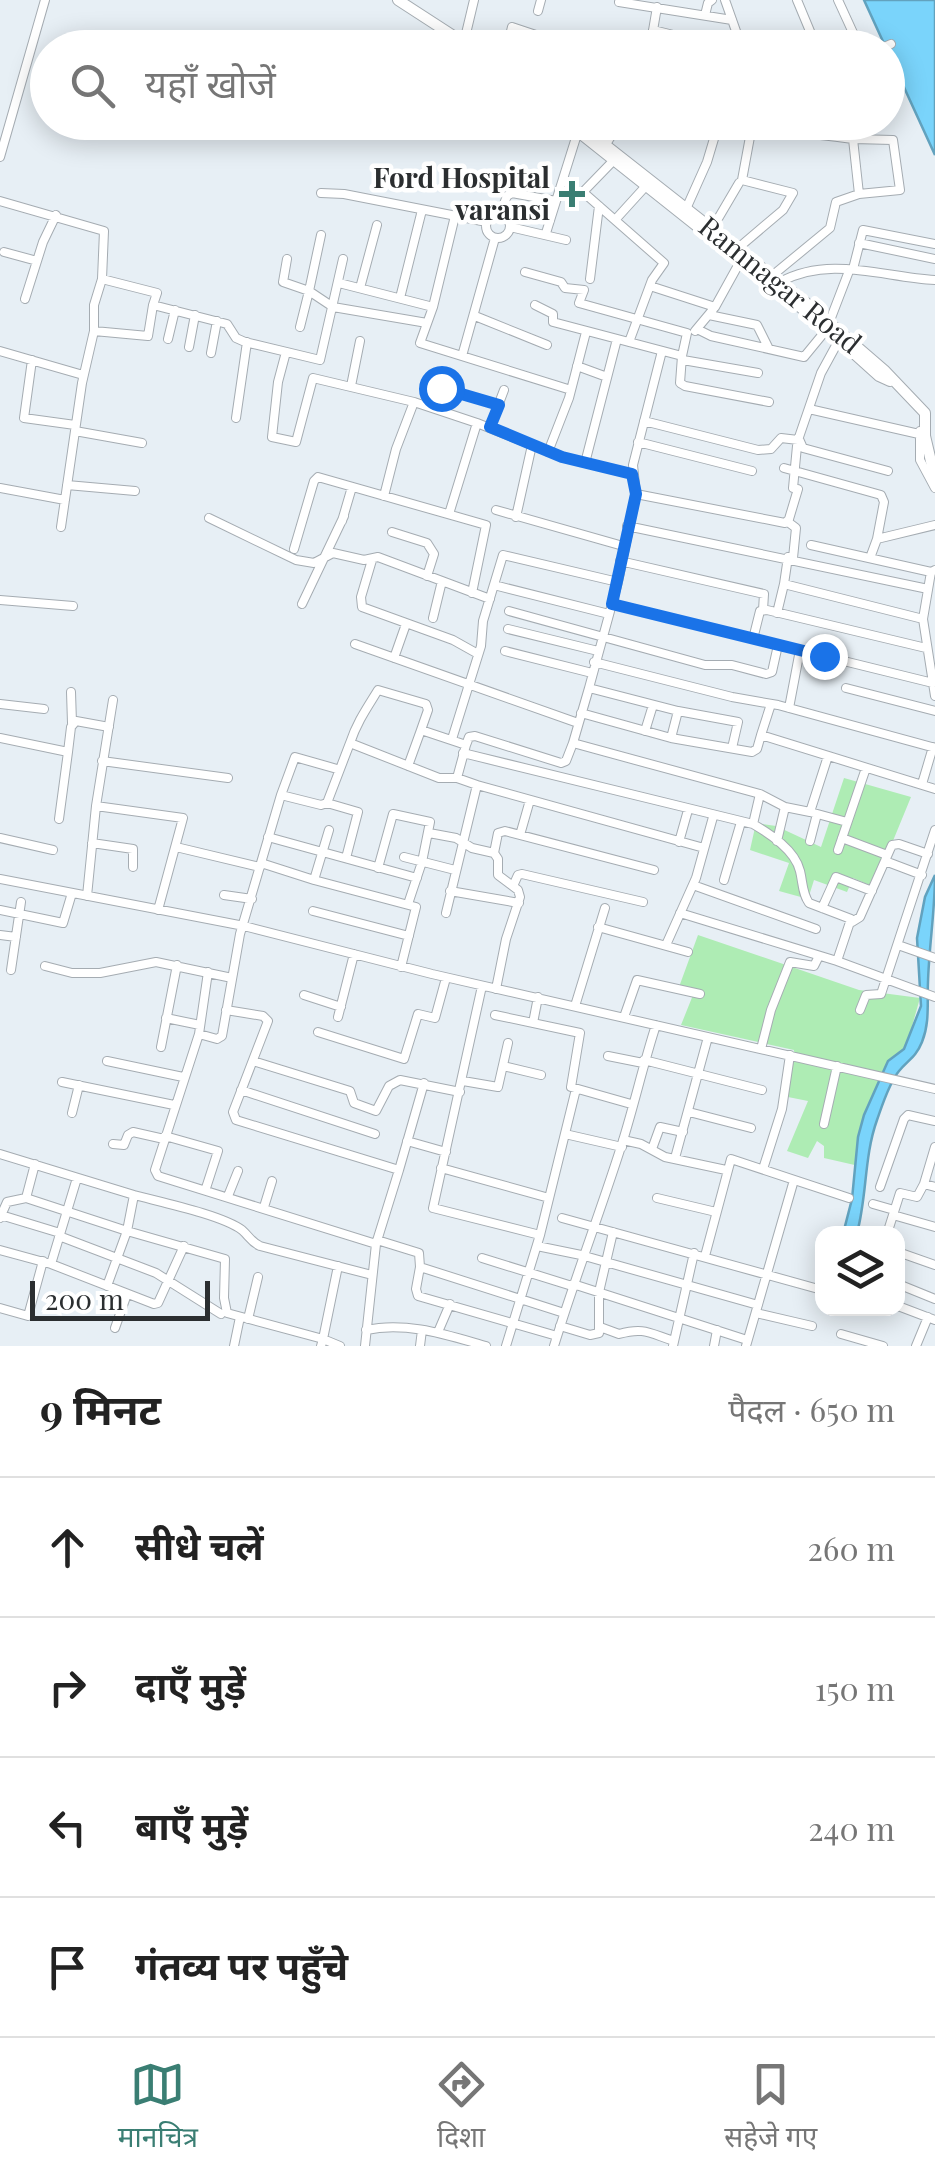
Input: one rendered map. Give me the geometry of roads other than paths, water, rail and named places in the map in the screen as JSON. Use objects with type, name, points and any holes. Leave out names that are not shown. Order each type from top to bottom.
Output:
[{"type":"main road","points":[[387,0],[438,30]]},
{"type":"main road","points":[[398,0],[442,30]]},
{"type":"main road","points":[[593,140],[646,187],[739,254],[828,326],[879,376],[892,381]]},
{"type":"main road","name":"Ramnagar Road","points":[[600,140],[739,254],[777,278],[930,415]]},
{"type":"main road","points":[[930,415],[925,436],[935,478]]},
{"type":"street","points":[[36,30],[44,0]]},
{"type":"street","points":[[468,30],[474,0]]},
{"type":"street","points":[[538,11],[541,0]]},
{"type":"street","points":[[705,15],[712,0]]},
{"type":"street","points":[[725,0],[735,30]]},
{"type":"street","points":[[797,0],[810,30]]},
{"type":"street","points":[[838,0],[852,30]]},
{"type":"street","points":[[619,2],[732,20]]},
{"type":"street","points":[[653,30],[657,7]]},
{"type":"street","points":[[0,157],[30,50]]},
{"type":"street","points":[[546,233],[574,140]]},
{"type":"street","points":[[606,144],[609,140]]},
{"type":"street","points":[[686,209],[714,140]]},
{"type":"street","points":[[525,272],[561,282],[565,288],[584,290],[579,303],[687,333],[698,330],[712,311],[739,254],[784,210],[793,193],[742,180],[749,140]]},
{"type":"street","points":[[852,140],[859,194]]},
{"type":"street","points":[[777,278],[830,228],[836,202],[859,194],[900,192],[892,140]]},
{"type":"street","points":[[583,192],[614,160]]},
{"type":"street","points":[[564,174],[664,263],[650,286],[629,342]]},
{"type":"street","points":[[710,227],[720,218],[739,183]]},
{"type":"street","points":[[615,220],[646,187]]},
{"type":"street","points":[[500,214],[512,192],[556,201]]},
{"type":"street","points":[[321,193],[486,222]]},
{"type":"street","points":[[0,201],[104,231],[102,279],[94,305],[94,331],[83,375],[61,528]]},
{"type":"street","points":[[590,279],[599,206]]},
{"type":"street","points":[[400,298],[422,210]]},
{"type":"street","points":[[486,222],[500,214],[508,220],[510,227],[505,236],[494,238]]},
{"type":"street","points":[[25,300],[56,215]]},
{"type":"street","points":[[455,216],[420,343],[571,390]]},
{"type":"street","points":[[486,222],[488,233],[494,238]]},
{"type":"street","points":[[360,288],[378,224]]},
{"type":"street","points":[[510,227],[566,240]]},
{"type":"street","points":[[698,330],[806,357],[828,326],[853,269],[863,230],[935,244]]},
{"type":"street","points":[[300,327],[322,235]]},
{"type":"street","points":[[462,356],[494,238]]},
{"type":"street","points":[[859,243],[935,259]]},
{"type":"street","points":[[4,252],[37,261]]},
{"type":"street","points":[[286,259],[283,282],[309,291],[333,307],[428,324]]},
{"type":"street","points":[[153,305],[228,324],[236,338],[248,342],[320,360],[343,259]]},
{"type":"street","points":[[777,278],[819,268],[935,280]]},
{"type":"street","points":[[94,331],[148,336],[157,292],[102,279]]},
{"type":"street","points":[[339,283],[433,306]]},
{"type":"street","points":[[650,286],[758,325],[768,347]]},
{"type":"street","points":[[535,305],[553,314],[552,322],[682,358],[758,374]]},
{"type":"street","points":[[168,339],[175,310]]},
{"type":"street","points":[[190,346],[195,316]]},
{"type":"street","points":[[475,316],[548,344]]},
{"type":"street","points":[[211,353],[217,321]]},
{"type":"street","points":[[548,452],[571,390],[586,332]]},
{"type":"street","points":[[687,333],[680,380],[686,386],[769,402]]},
{"type":"street","points":[[585,463],[617,339]]},
{"type":"street","points":[[788,522],[798,443],[820,373],[839,340]]},
{"type":"street","points":[[351,386],[360,341]]},
{"type":"street","points":[[236,418],[248,342]]},
{"type":"street","points":[[0,351],[83,375]]},
{"type":"street","points":[[458,778],[468,737],[560,763],[566,761],[618,582],[636,494],[632,474],[638,442],[662,351]]},
{"type":"street","points":[[286,352],[278,382],[272,437],[296,442],[313,378],[414,402],[490,427],[548,452],[632,474]]},
{"type":"street","points":[[32,360],[24,418],[142,443]]},
{"type":"street","points":[[577,366],[607,377]]},
{"type":"street","points":[[441,388],[499,405]]},
{"type":"street","points":[[490,427],[504,390]]},
{"type":"street","points":[[384,496],[414,402]]},
{"type":"street","points":[[808,409],[919,434]]},
{"type":"street","points":[[930,415],[919,434],[920,460],[935,488]]},
{"type":"street","points":[[644,421],[758,450],[771,449],[781,438],[803,448],[888,471]]},
{"type":"street","points":[[449,514],[477,423]]},
{"type":"street","points":[[638,442],[752,471]]},
{"type":"street","points":[[516,517],[532,445]]},
{"type":"street","points":[[784,468],[881,495],[884,502],[870,558]]},
{"type":"street","points":[[294,549],[318,477],[484,524],[487,528],[472,593]]},
{"type":"street","points":[[67,485],[135,492]]},
{"type":"street","points":[[302,604],[329,555],[352,486]]},
{"type":"street","points":[[0,488],[64,500]]},
{"type":"street","points":[[636,494],[788,522],[796,528],[778,613]]},
{"type":"street","points":[[496,510],[623,546]]},
{"type":"street","points":[[209,518],[296,560],[314,563],[329,555],[383,558],[490,599]]},
{"type":"street","points":[[627,526],[928,589]]},
{"type":"street","points":[[877,539],[935,526]]},
{"type":"street","points":[[392,532],[427,543],[434,554],[428,576]]},
{"type":"street","points":[[811,545],[933,571],[924,619],[935,696]]},
{"type":"street","points":[[452,740],[504,554],[618,582]]},
{"type":"street","points":[[372,560],[362,607],[452,640],[478,654]]},
{"type":"street","points":[[620,562],[764,594],[753,639]]},
{"type":"street","points":[[433,618],[442,581]]},
{"type":"street","points":[[784,584],[924,619]]},
{"type":"street","points":[[494,585],[753,639],[933,683]]},
{"type":"street","points":[[0,600],[73,606]]},
{"type":"street","points":[[763,610],[926,648]]},
{"type":"street","points":[[509,611],[705,665],[732,665],[766,674],[772,672],[778,645]]},
{"type":"street","points":[[394,658],[406,624]]},
{"type":"street","points":[[508,629],[598,651]]},
{"type":"street","points":[[356,644],[578,723]]},
{"type":"street","points":[[789,708],[800,650]]},
{"type":"street","points":[[505,651],[592,673]]},
{"type":"street","points":[[594,662],[934,747],[922,784]]},
{"type":"street","points":[[589,688],[739,724],[732,748]]},
{"type":"street","points":[[846,688],[935,710]]},
{"type":"street","points":[[327,803],[359,716],[378,690],[426,704],[428,710],[408,766]]},
{"type":"street","points":[[59,820],[72,723],[71,692]]},
{"type":"street","points":[[727,719],[732,697]]},
{"type":"street","points":[[87,896],[112,700]]},
{"type":"street","points":[[0,704],[44,709]]},
{"type":"street","points":[[645,731],[653,704]]},
{"type":"street","points":[[582,712],[671,738],[755,751],[771,704]]},
{"type":"street","points":[[671,738],[678,711]]},
{"type":"street","points":[[72,723],[82,721],[109,727]]},
{"type":"street","points":[[421,730],[452,740],[464,749],[753,824],[777,841],[798,864],[805,898],[849,917],[852,922]]},
{"type":"street","points":[[761,735],[935,788]]},
{"type":"street","points":[[0,738],[68,752]]},
{"type":"street","points":[[573,743],[847,822]]},
{"type":"street","points":[[350,744],[446,780],[458,778],[704,848]]},
{"type":"street","points":[[810,841],[828,756]]},
{"type":"street","points":[[166,1018],[220,1038],[260,865],[295,758],[337,769]]},
{"type":"street","points":[[102,761],[228,778]]},
{"type":"street","points":[[838,850],[866,768]]},
{"type":"street","points":[[446,914],[476,785]]},
{"type":"street","points":[[753,824],[760,794]]},
{"type":"street","points":[[281,795],[358,812],[346,858]]},
{"type":"street","points":[[520,835],[530,800]]},
{"type":"street","points":[[96,806],[181,816],[158,910]]},
{"type":"street","points":[[777,841],[785,807]]},
{"type":"street","points":[[679,842],[688,810]]},
{"type":"street","points":[[378,868],[392,814],[428,820],[429,834],[408,904]]},
{"type":"street","points":[[666,945],[693,885],[713,816]]},
{"type":"street","points":[[724,880],[740,822]]},
{"type":"street","points":[[314,880],[329,830]]},
{"type":"street","points":[[860,1010],[866,995],[881,994],[935,830]]},
{"type":"street","points":[[494,853],[498,832],[506,831],[654,870]]},
{"type":"street","points":[[429,834],[462,840],[472,848],[494,853],[500,880],[518,890],[519,903],[506,939],[496,989]]},
{"type":"street","points":[[268,837],[418,878]]},
{"type":"street","points":[[0,838],[53,850]]},
{"type":"street","points":[[842,838],[922,875]]},
{"type":"street","points":[[92,844],[133,849],[133,867]]},
{"type":"street","points":[[837,961],[852,922],[860,917],[894,844],[928,854]]},
{"type":"street","points":[[176,847],[408,904],[416,909],[401,967]]},
{"type":"street","points":[[902,868],[910,848]]},
{"type":"street","points":[[404,858],[455,870]]},
{"type":"street","points":[[513,886],[518,874],[522,874],[643,902]]},
{"type":"street","points":[[822,908],[836,877],[872,890]]},
{"type":"street","points":[[0,879],[244,926],[446,978],[935,1088]]},
{"type":"street","points":[[693,885],[816,929]]},
{"type":"street","points":[[450,891],[519,903]]},
{"type":"street","points":[[0,910],[63,923],[72,893]]},
{"type":"street","points":[[224,894],[252,899]]},
{"type":"street","points":[[10,970],[21,902]]},
{"type":"street","points":[[562,1029],[605,908]]},
{"type":"street","points":[[313,911],[409,936]]},
{"type":"street","points":[[680,913],[837,961],[932,996]]},
{"type":"street","points":[[598,927],[688,952]]},
{"type":"street","points":[[0,934],[16,937]]},
{"type":"street","points":[[898,944],[935,958]]},
{"type":"street","points":[[304,995],[340,1012],[354,954]]},
{"type":"street","points":[[761,1049],[770,1010],[790,962],[814,966],[819,956]]},
{"type":"street","points":[[46,966],[84,974],[156,962],[232,978]]},
{"type":"street","points":[[160,1047],[176,965]]},
{"type":"street","points":[[208,972],[200,1029],[174,1104],[156,1174],[420,1252],[418,1296],[558,1331],[598,1333],[599,1292],[613,1232]]},
{"type":"street","points":[[318,1032],[404,1059],[418,1014],[434,1018],[446,978]]},
{"type":"street","points":[[624,1018],[638,980],[700,994]]},
{"type":"street","points":[[482,986],[432,1208],[540,1236]]},
{"type":"street","points":[[533,1024],[538,998]]},
{"type":"street","points":[[226,1010],[268,1020],[233,1112],[236,1120],[398,1170]]},
{"type":"street","points":[[495,1015],[580,1033],[571,1086],[631,1104]]},
{"type":"street","points":[[554,1346],[622,1144],[656,1025]]},
{"type":"street","points":[[675,1158],[708,1037]]},
{"type":"street","points":[[462,1081],[496,1088],[508,1043]]},
{"type":"street","points":[[764,1168],[782,1109],[790,1055]]},
{"type":"street","points":[[608,1056],[762,1090]]},
{"type":"street","points":[[107,1061],[183,1077]]},
{"type":"street","points":[[253,1061],[350,1091],[354,1103],[376,1112],[394,1082],[424,1082],[460,1092]]},
{"type":"street","points":[[503,1066],[542,1076]]},
{"type":"street","points":[[824,1124],[837,1066]]},
{"type":"street","points":[[62,1082],[174,1104]]},
{"type":"street","points":[[367,1345],[376,1242],[424,1082]]},
{"type":"street","points":[[72,1113],[78,1085]]},
{"type":"street","points":[[506,1346],[540,1236],[576,1089]]},
{"type":"street","points":[[242,1090],[375,1134]]},
{"type":"street","points":[[688,1112],[752,1128]]},
{"type":"street","points":[[935,1121],[908,1115],[904,1118],[877,1185],[918,1197],[935,1147]]},
{"type":"street","points":[[652,1150],[660,1128],[682,1132]]},
{"type":"street","points":[[113,1144],[124,1145],[130,1133],[218,1151],[206,1188]]},
{"type":"street","points":[[565,1134],[652,1150],[660,1156],[726,1170]]},
{"type":"street","points":[[407,1140],[446,1152]]},
{"type":"street","points":[[0,1154],[197,1212],[242,1230],[260,1246],[372,1276]]},
{"type":"street","points":[[705,1256],[731,1159],[849,1198]]},
{"type":"street","points":[[26,1198],[35,1164]]},
{"type":"street","points":[[442,1168],[550,1198]]},
{"type":"street","points":[[228,1196],[238,1171]]},
{"type":"street","points":[[0,1308],[28,1316],[77,1178]]},
{"type":"street","points":[[482,1258],[680,1317],[746,1343],[794,1180]]},
{"type":"street","points":[[264,1207],[272,1181]]},
{"type":"street","points":[[924,1184],[935,1187]]},
{"type":"street","points":[[889,1226],[900,1192]]},
{"type":"street","points":[[107,1286],[134,1195]]},
{"type":"street","points":[[221,1314],[170,1282],[118,1257],[0,1217],[7,1202],[26,1198],[225,1260],[224,1310],[340,1346]]},
{"type":"street","points":[[657,1198],[716,1212]]},
{"type":"street","points":[[873,1204],[935,1227]]},
{"type":"street","points":[[562,1218],[815,1288]]},
{"type":"street","points":[[0,1250],[47,1262],[158,1303],[184,1246]]},
{"type":"street","points":[[537,1246],[687,1284],[812,1326]]},
{"type":"street","points":[[600,1327],[618,1334],[642,1330],[674,1343],[694,1254]]},
{"type":"street","points":[[905,1254],[935,1265]]},
{"type":"street","points":[[322,1343],[338,1266]]},
{"type":"street","points":[[420,1267],[564,1313]]},
{"type":"street","points":[[238,1345],[258,1277]]},
{"type":"street","points":[[905,1287],[935,1299]]},
{"type":"street","points":[[115,1328],[127,1294]]},
{"type":"street","points":[[438,1332],[450,1304]]},
{"type":"street","points":[[905,1308],[932,1318],[916,1346]]},
{"type":"street","points":[[366,1330],[384,1326],[438,1332],[486,1346]]},
{"type":"street","points":[[420,1346],[422,1330]]},
{"type":"street","points":[[714,1346],[717,1330]]},
{"type":"street","points":[[842,1334],[883,1346]]},
{"type":"water","points":[[864,0],[935,0],[935,155],[905,90],[905,30],[878,30]]},
{"type":"water","points":[[935,875],[925,1035],[886,1095],[870,1148],[858,1226],[845,1226],[864,1115],[888,1061],[904,1049],[921,1006],[917,938],[925,897]]},
{"type":"place","name":"Ford Hospital varansi","points":[[572,194]]}]
